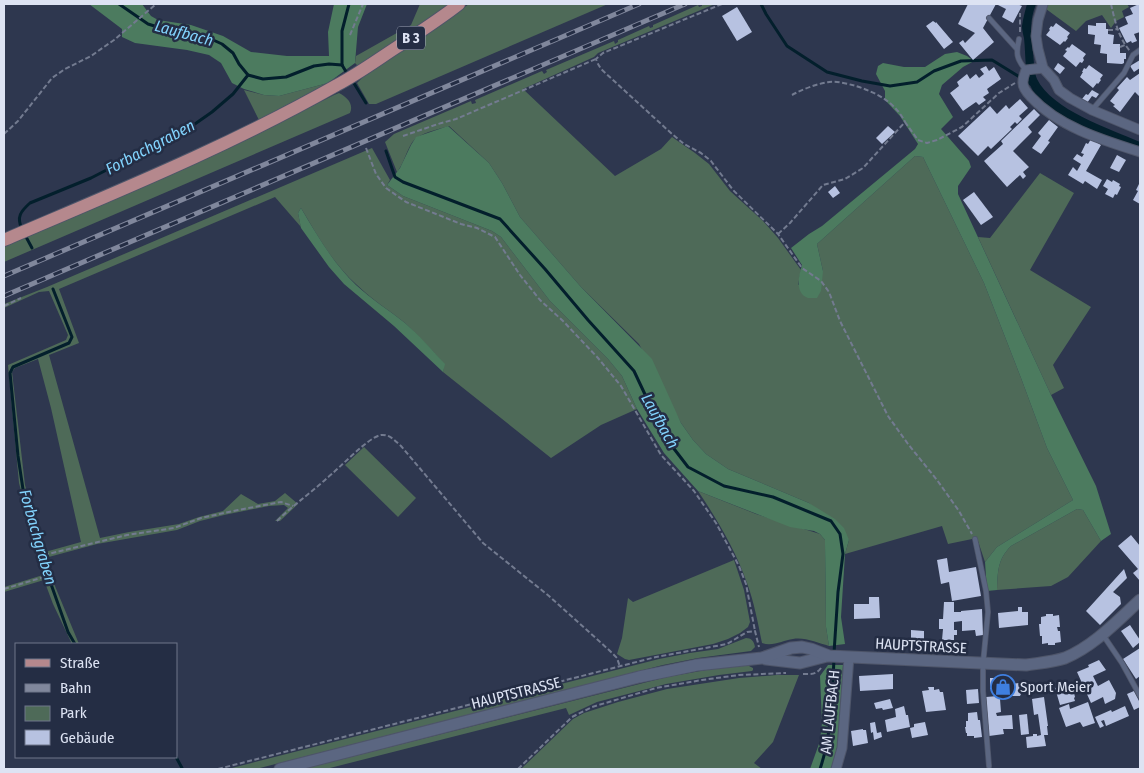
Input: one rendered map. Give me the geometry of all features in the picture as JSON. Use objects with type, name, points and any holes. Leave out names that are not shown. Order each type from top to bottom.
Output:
[{"type":"main road","name":"B 3","points":[[4,240],[188,161],[267,123],[362,70],[460,4]]},
{"type":"street","points":[[1043,4],[1036,36],[1040,68],[1054,80],[1059,90],[1070,98],[1092,110],[1140,130]]},
{"type":"street","points":[[1040,68],[1026,70],[1022,82],[1026,92],[1040,106],[1059,120],[1105,141],[1140,152]]},
{"type":"street","name":"HAUPTSTRASSE","points":[[280,769],[639,677],[791,648],[802,647],[836,657],[983,664],[1026,665],[1063,658],[1103,634],[1140,600]]},
{"type":"street","name":"AM LAUFBACH","points":[[836,657],[842,748],[836,769]]},
{"type":"lane","points":[[989,18],[1017,48]]},
{"type":"lane","points":[[1020,39],[1017,48],[1018,61],[1026,70]]},
{"type":"lane","points":[[1092,110],[1124,73],[1133,55],[1140,50]]},
{"type":"lane","name":"HAUPTSTRASSE","points":[[975,539],[986,591],[988,612],[983,664],[983,691],[989,766]]},
{"type":"lane","points":[[1103,634],[1140,696]]},
{"type":"path","points":[[4,134],[18,121],[52,78],[91,56],[114,40],[156,4]]},
{"type":"path","points":[[350,35],[363,4]]},
{"type":"path","points":[[403,136],[456,119],[596,59],[611,49],[722,4]]},
{"type":"path","points":[[1111,4],[1117,29],[1125,45],[1133,55]]},
{"type":"path","points":[[1020,13],[1020,39]]},
{"type":"path","points":[[1108,30],[1117,29]]},
{"type":"path","points":[[1120,47],[1125,45]]},
{"type":"path","points":[[596,59],[601,69],[672,134],[711,161],[733,190],[778,234],[802,268],[821,281],[829,292],[840,320],[888,416],[937,480],[975,539]]},
{"type":"path","points":[[792,95],[812,86],[830,82],[844,83],[872,92],[895,106],[918,140],[927,143],[938,140],[962,127],[1008,86],[1022,82]]},
{"type":"path","points":[[778,234],[823,185],[845,179],[862,168],[906,122]]},
{"type":"path","points":[[366,148],[376,174],[386,188],[406,202],[461,224],[477,228],[495,237],[520,275],[540,300],[598,358],[621,386],[661,455],[694,491],[716,523],[739,566],[746,584],[761,653]]},
{"type":"path","points":[[4,306],[21,298]]},
{"type":"path","points":[[278,521],[368,442],[380,435],[390,436],[401,446],[483,543],[549,596],[617,658],[620,667]]},
{"type":"path","points":[[44,554],[127,535],[174,528],[201,518],[238,510],[282,502],[293,506]]},
{"type":"path","points":[[4,589],[44,577]]},
{"type":"path","points":[[218,769],[672,653],[727,644],[747,632],[756,631]]},
{"type":"path","points":[[796,673],[812,674],[836,657]]},
{"type":"path","points":[[518,769],[572,717],[592,707],[665,686],[739,676],[786,673]]},
{"type":"green space","points":[[89,4],[142,4],[151,16],[158,20],[191,25],[223,36],[251,52],[287,56],[329,56],[328,32],[334,4],[367,4],[358,27],[355,63],[328,83],[279,96],[264,95],[232,83],[221,63],[209,55],[135,43],[122,37],[122,29]]},
{"type":"green space","points":[[420,4],[450,4],[358,66],[355,63],[356,56],[411,25]]},
{"type":"green space","points":[[469,4],[608,4],[376,104],[369,104],[357,83],[363,77]]},
{"type":"green space","points":[[702,4],[715,4],[598,53],[594,57],[523,89],[615,176],[661,149],[672,137],[695,153],[709,164],[730,191],[763,221],[778,238],[801,270],[798,285],[823,271],[817,244],[915,156],[923,157],[984,283],[1047,448],[1073,500],[997,547],[985,562],[977,538],[948,544],[942,526],[845,554],[849,540],[809,503],[728,469],[706,454],[693,440],[681,423],[639,344],[581,287],[520,217],[489,163],[449,126],[418,137],[409,148],[397,172],[385,142],[394,134],[471,101],[472,104],[476,103],[475,100],[542,71],[544,74],[547,72],[546,70],[614,41],[615,44],[618,40],[649,26],[650,28],[653,27],[653,25],[698,5],[699,7],[702,6]]},
{"type":"green space","points":[[1043,4],[1127,4],[1129,7],[1122,11],[1124,17],[1116,21],[1111,28],[1102,15],[1086,21],[1076,31],[1042,6]]},
{"type":"green space","points":[[957,52],[974,61],[963,67],[942,85],[939,94],[953,117],[941,129],[969,161],[971,167],[958,186],[958,194],[1051,395],[1096,486],[1111,534],[1101,541],[1083,510],[1077,509],[1011,546],[1001,561],[997,590],[987,591],[985,562],[997,547],[1073,500],[1047,448],[984,283],[923,157],[915,156],[817,244],[823,271],[821,291],[817,298],[808,298],[801,292],[799,283],[802,265],[791,248],[822,226],[915,149],[918,144],[900,116],[885,100],[885,91],[876,74],[878,66],[883,63],[904,67],[925,67],[945,54]]},
{"type":"green space","points":[[328,83],[259,120],[244,90],[264,95],[279,96]]},
{"type":"green space","points":[[339,93],[349,101],[350,113],[4,262],[4,247],[214,155]]},
{"type":"green space","points":[[448,126],[489,163],[520,217],[581,287],[652,359],[681,423],[706,454],[728,469],[809,503],[835,519],[844,528],[849,540],[845,554],[841,617],[845,644],[829,646],[826,627],[825,540],[820,534],[814,531],[790,527],[698,491],[664,453],[637,409],[622,376],[608,359],[550,301],[501,237],[492,231],[403,196],[387,185],[400,168],[416,137]]},
{"type":"green space","points":[[372,148],[390,180],[387,185],[403,196],[492,231],[501,237],[550,301],[608,359],[622,376],[637,409],[601,425],[551,458],[443,372],[444,364],[420,338],[405,323],[362,290],[340,268],[301,208],[298,213],[301,227],[275,197],[59,289],[79,343],[49,355],[100,538],[179,524],[223,511],[241,494],[258,504],[275,501],[285,493],[298,504],[280,521],[275,521],[288,508],[284,505],[269,506],[200,521],[177,530],[97,544],[45,558],[79,643],[72,643],[44,580],[4,592],[4,587],[43,575],[19,483],[8,365],[66,340],[68,335],[49,291],[39,292],[4,308],[4,304]],"holes":[[[38,359],[81,542],[45,552],[25,485],[12,372],[15,368]]]},
{"type":"green space","points":[[1040,173],[1074,193],[1030,270],[1091,307],[1053,365],[1064,388],[1051,395],[978,237],[990,238]]},
{"type":"green space","points":[[301,208],[340,267],[362,290],[405,323],[420,338],[445,364],[443,372],[394,326],[344,284],[329,267],[301,228],[298,213]]},
{"type":"green space","points":[[364,447],[416,498],[398,517],[345,465]]},
{"type":"green space","points":[[698,491],[756,514],[820,534],[825,540],[826,627],[829,646],[802,639],[774,644],[762,643],[752,598],[737,558],[726,536]]},
{"type":"green space","points":[[1077,509],[1083,510],[1101,541],[1068,577],[1051,586],[997,590],[998,572],[1006,551],[1011,546]]},
{"type":"green space","points":[[734,560],[744,590],[750,622],[748,627],[728,639],[713,644],[629,660],[617,654],[622,638],[628,598],[633,602]]},
{"type":"green space","points":[[746,638],[751,639],[754,643],[755,647],[751,651],[663,665],[256,769],[228,769],[659,659],[718,649]]},
{"type":"green space","points":[[747,665],[753,668],[752,671],[666,684],[597,702],[569,715],[566,708],[326,769],[303,769],[667,677]]},
{"type":"green space","points":[[828,665],[843,665],[838,744],[832,769],[810,769],[820,741],[822,723],[820,676]]},
{"type":"green space","points":[[799,675],[773,742],[754,763],[762,769],[521,769],[573,719],[584,713],[667,689],[739,678]]},
{"type":"water","points":[[1027,4],[1036,4],[1031,28],[1034,66],[1037,79],[1045,90],[1068,109],[1098,125],[1140,142],[1140,149],[1067,119],[1042,101],[1033,91],[1027,72],[1022,28]]},
{"type":"building","points":[[968,4],[996,4],[983,28],[994,42],[973,60],[959,43],[963,40],[965,43],[975,33],[958,24]]},
{"type":"building","points":[[996,4],[1017,4],[1022,6],[1013,23],[1002,17],[1006,9]]},
{"type":"building","points":[[1139,4],[1140,32],[1134,34],[1137,41],[1127,43],[1119,28],[1128,24],[1125,17],[1133,14],[1130,8]]},
{"type":"building","points":[[737,7],[752,32],[737,41],[722,16]]},
{"type":"building","points":[[933,21],[953,42],[944,49],[926,26]]},
{"type":"building","points":[[1056,23],[1070,33],[1065,42],[1060,45],[1046,35],[1051,26],[1053,27]]},
{"type":"building","points":[[1096,23],[1106,23],[1108,34],[1114,35],[1113,44],[1120,44],[1120,53],[1126,53],[1124,63],[1107,63],[1107,54],[1100,53],[1101,45],[1094,44],[1095,35],[1088,34],[1088,25],[1096,26]]},
{"type":"building","points":[[1072,44],[1086,54],[1082,63],[1080,62],[1076,67],[1063,56],[1067,51],[1065,50]]},
{"type":"building","points":[[1140,60],[1140,68],[1134,72],[1130,66]]},
{"type":"building","points":[[1058,63],[1065,68],[1060,74],[1054,69]]},
{"type":"building","points":[[1089,65],[1103,75],[1098,84],[1093,88],[1080,77],[1084,68],[1086,69]]},
{"type":"building","points":[[986,66],[989,71],[994,67],[1001,79],[987,89],[989,93],[983,97],[986,100],[979,105],[976,102],[963,111],[950,93],[959,86],[957,82],[967,74],[970,79],[976,74],[979,78],[984,74],[980,69]]},
{"type":"building","points":[[1140,73],[1140,97],[1135,92],[1120,112],[1110,101],[1119,90],[1117,88],[1127,77],[1130,80]]},
{"type":"building","points":[[1092,90],[1099,94],[1096,98],[1092,96],[1087,103],[1082,99]]},
{"type":"building","points":[[1020,99],[1028,108],[1019,116],[1022,119],[1017,124],[1015,122],[1010,127],[1012,129],[991,149],[988,146],[978,156],[958,136],[990,106],[997,114],[1006,105],[1009,109]]},
{"type":"building","points":[[1034,109],[1040,115],[1028,127],[1032,132],[1013,151],[1029,167],[1023,172],[1026,176],[1023,179],[1020,175],[1007,187],[984,161],[1003,144],[1001,141]]},
{"type":"building","points":[[1049,120],[1058,127],[1041,154],[1032,148],[1041,136],[1038,133]]},
{"type":"building","points":[[888,126],[895,132],[882,144],[876,138]]},
{"type":"building","points":[[1091,139],[1101,145],[1086,171],[1102,180],[1097,189],[1085,181],[1083,184],[1068,175],[1073,167],[1077,171],[1081,164],[1073,159],[1077,154],[1082,157],[1084,154],[1081,153],[1086,143],[1088,144]]},
{"type":"building","points":[[1117,155],[1126,160],[1119,172],[1110,168]]},
{"type":"building","points":[[1107,179],[1120,184],[1119,186],[1121,187],[1113,198],[1105,194],[1108,189],[1103,186]]},
{"type":"building","points":[[1140,182],[1140,204],[1133,200]]},
{"type":"building","points":[[835,186],[840,193],[833,198],[828,192]]},
{"type":"building","points":[[974,192],[993,217],[981,225],[963,200]]},
{"type":"building","points":[[1131,535],[1140,546],[1140,581],[1133,573],[1138,569],[1118,546]]},
{"type":"building","points":[[947,558],[949,572],[976,567],[981,596],[952,601],[949,582],[941,584],[937,560]]},
{"type":"building","points":[[1124,569],[1127,578],[1113,592],[1120,597],[1121,604],[1100,625],[1086,611]]},
{"type":"building","points":[[869,597],[879,597],[880,618],[854,619],[854,604],[869,604]]},
{"type":"building","points":[[944,602],[954,602],[954,612],[982,609],[983,635],[976,636],[975,630],[962,631],[962,621],[954,622],[954,630],[957,630],[957,635],[954,635],[954,640],[942,640],[943,629],[939,629],[939,619],[943,619]]},
{"type":"building","points":[[1018,607],[1022,607],[1022,612],[1028,612],[1028,625],[999,628],[998,613],[1018,611]]},
{"type":"building","points":[[1046,614],[1059,615],[1060,627],[1057,627],[1058,631],[1060,631],[1061,642],[1055,643],[1055,645],[1042,644],[1039,624],[1041,624],[1041,617],[1046,616]]},
{"type":"building","points":[[1130,625],[1140,640],[1133,648],[1121,631]]},
{"type":"building","points":[[911,630],[924,631],[924,639],[911,639]]},
{"type":"building","points":[[1140,648],[1140,676],[1136,679],[1123,659]]},
{"type":"building","points":[[1099,660],[1106,670],[1093,676],[1098,686],[1109,680],[1116,693],[1115,699],[1105,704],[1103,697],[1091,703],[1077,672]]},
{"type":"building","points":[[893,674],[893,689],[860,691],[859,676]]},
{"type":"building","points":[[990,678],[1003,678],[1003,684],[1021,683],[1020,696],[997,696],[997,689],[990,689]]},
{"type":"building","points":[[1070,684],[1075,701],[1060,705],[1055,688]]},
{"type":"building","points":[[928,687],[934,687],[934,690],[939,689],[940,692],[943,692],[946,710],[926,712],[922,691],[929,690]]},
{"type":"building","points":[[978,689],[979,703],[967,704],[966,690]]},
{"type":"building","points":[[1134,691],[1140,707],[1134,710],[1127,694]]},
{"type":"building","points":[[998,696],[1001,712],[996,713],[997,716],[1012,715],[1013,729],[1003,729],[1004,734],[989,736],[986,697]]},
{"type":"building","points":[[1044,697],[1048,726],[1048,735],[1044,735],[1046,746],[1027,748],[1026,737],[1033,736],[1033,734],[1041,735],[1038,714],[1034,715],[1032,699]]},
{"type":"building","points":[[890,699],[893,708],[876,709],[874,703]]},
{"type":"building","points":[[1088,702],[1095,723],[1083,727],[1080,722],[1066,727],[1059,708],[1069,704],[1070,709]]},
{"type":"building","points":[[904,706],[910,727],[887,732],[885,720],[896,717],[895,709]]},
{"type":"building","points":[[1125,706],[1129,716],[1106,726],[1104,720],[1101,721],[1104,726],[1100,728],[1095,717]]},
{"type":"building","points":[[977,712],[982,737],[974,738],[974,736],[967,736],[965,727],[966,721],[968,721],[968,713]]},
{"type":"building","points":[[1027,714],[1029,734],[1021,735],[1019,715]]},
{"type":"building","points":[[875,722],[877,733],[881,732],[882,737],[874,740],[870,723]]},
{"type":"building","points":[[925,722],[928,735],[912,738],[910,728],[914,727],[914,724]]},
{"type":"building","points":[[866,730],[868,743],[853,746],[851,731]]},
{"type":"waterway","name":"Laufbach","points":[[119,4],[148,24],[192,37],[211,39],[222,44],[233,53],[248,75],[263,79],[286,77],[314,66],[342,65]]},
{"type":"waterway","points":[[342,65],[342,31],[349,4]]},
{"type":"waterway","points":[[761,4],[787,46],[827,72],[890,86],[917,82],[934,71],[961,61],[992,60],[1034,86]]},
{"type":"waterway","name":"Laufbach","points":[[342,65],[348,75]]},
{"type":"waterway","name":"Forbachgraben","points":[[22,229],[19,221],[20,215],[30,203],[91,178],[192,126],[233,94],[248,75]]},
{"type":"waterway","name":"Laufbach","points":[[352,80],[366,103]]},
{"type":"waterway","name":"Laufbach","points":[[386,151],[395,177],[403,182],[500,219],[634,371],[665,437],[688,467],[724,486],[773,497],[831,521],[840,534],[843,554],[838,592],[834,653]]},
{"type":"waterway","name":"Forbachgraben","points":[[25,235],[32,248]]},
{"type":"waterway","name":"Forbachgraben","points":[[53,289],[72,337],[69,343],[13,367],[10,373],[24,496],[40,553],[68,632],[74,643]]},
{"type":"waterway","name":"Laufbach","points":[[820,769],[829,729],[834,659]]},
{"type":"waterway","name":"Forbachgraben","points":[[177,758],[182,768]]},
{"type":"railway","points":[[4,276],[639,4]]},
{"type":"railway","points":[[4,296],[685,4]]},
{"type":"place","name":"Sport Meier","points":[[1003,687]]}]
